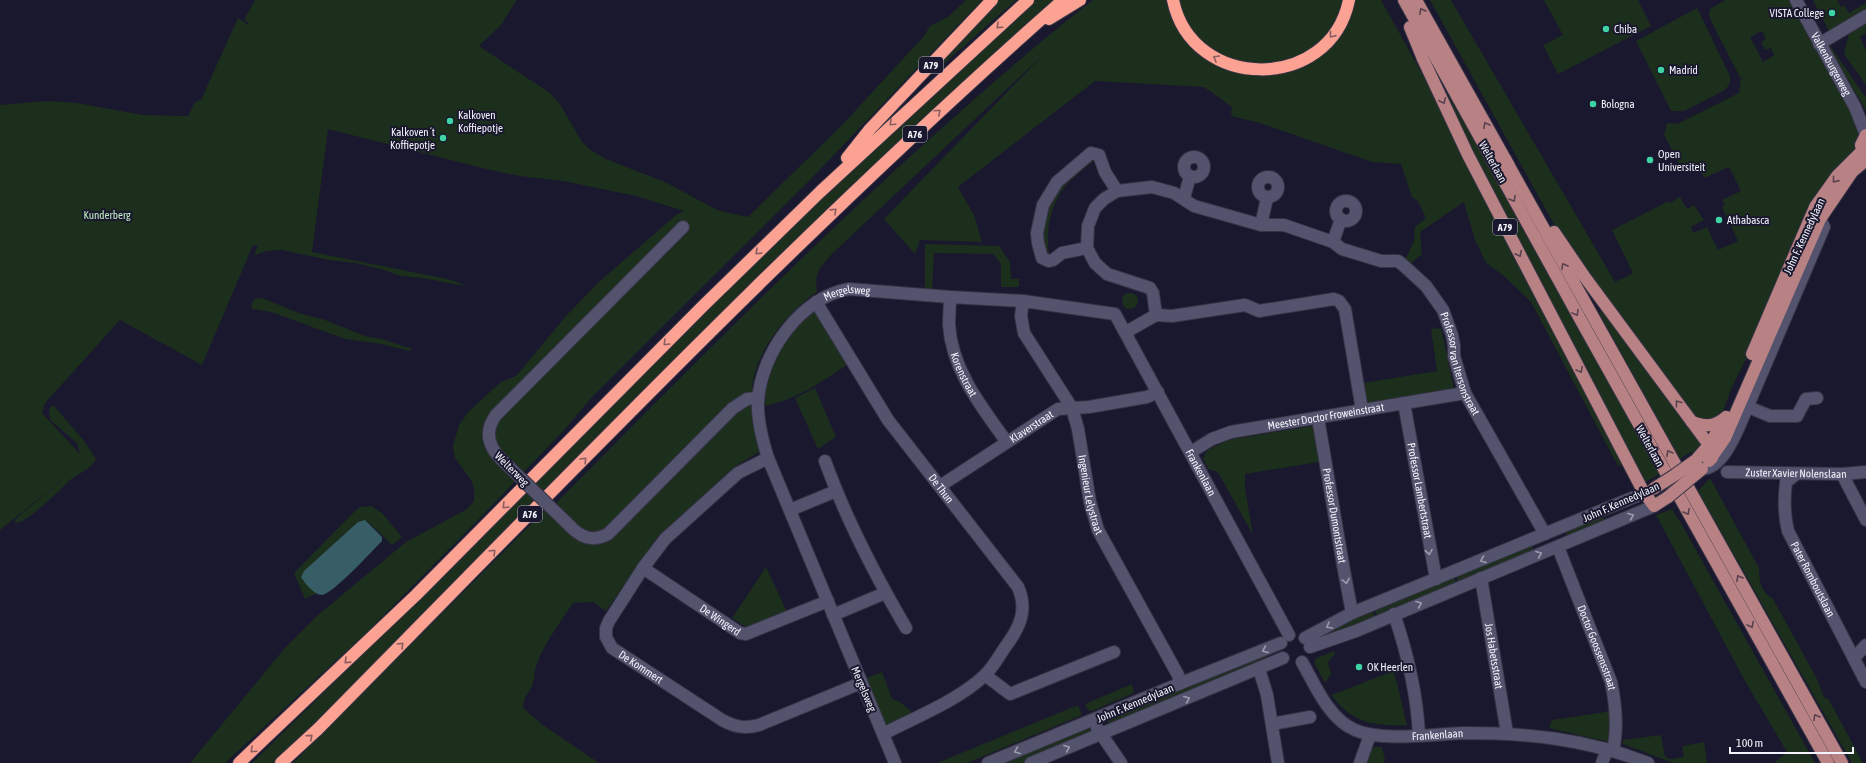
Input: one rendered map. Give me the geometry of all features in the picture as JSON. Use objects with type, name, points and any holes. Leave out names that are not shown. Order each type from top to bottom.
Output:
[{"type":"highway","name":"A79","points":[[820,192],[870,129],[992,0]]},
{"type":"highway","name":"A76","points":[[239,763],[416,595],[702,306],[820,192],[1028,0]]},
{"type":"highway","name":"A76","points":[[281,763],[318,729],[768,275],[917,132],[1063,0]]},
{"type":"highway","name":"A76","points":[[1027,32],[1080,0]]},
{"type":"highway","points":[[1173,0],[1180,20],[1189,35],[1207,52],[1234,66],[1261,70],[1291,65],[1315,53],[1336,30],[1345,13],[1349,0]]},
{"type":"main road","name":"A79","points":[[1396,0],[1455,101],[1474,128]]},
{"type":"main road","points":[[1404,0],[1474,128]]},
{"type":"main road","points":[[1416,0],[1505,159],[1584,276],[1709,445],[1712,458]]},
{"type":"main road","name":"A79","points":[[1410,26],[1423,59],[1468,155],[1657,504]]},
{"type":"main road","name":"Welterlaan","points":[[1474,128],[1828,763]]},
{"type":"main road","points":[[1865,160],[1862,142],[1866,135]]},
{"type":"main road","name":"Welterlaan","points":[[1505,159],[1842,763]]},
{"type":"main road","name":"John F. Kennedylaan","points":[[1649,491],[1675,476],[1712,458],[1725,438],[1820,219],[1852,172],[1865,160]]},
{"type":"main road","name":"John F. Kennedylaan","points":[[1657,504],[1699,464],[1726,416],[1812,213],[1837,176],[1865,160]]},
{"type":"main road","points":[[1692,422],[1709,426],[1717,423],[1726,416]]},
{"type":"street","name":"Valkenburgerweg","points":[[1796,0],[1855,107],[1866,135]]},
{"type":"street","points":[[1819,44],[1866,16]]},
{"type":"street","name":"Valkenburgerweg","points":[[1855,107],[1866,117]]},
{"type":"street","points":[[1117,191],[1105,172],[1099,155],[1091,153],[1058,182],[1043,205],[1038,233],[1040,254],[1042,258],[1049,261],[1062,253],[1087,248],[1096,263],[1107,274],[1150,288],[1153,293],[1156,315]]},
{"type":"street","points":[[1184,198],[1190,176]]},
{"type":"street","name":"Professor van Itersonstraat","points":[[1087,248],[1088,226],[1095,208],[1104,199],[1117,191],[1152,187],[1184,198],[1194,206],[1261,224],[1284,225],[1333,242],[1342,249],[1382,261],[1398,261],[1409,269],[1418,281],[1426,286],[1443,310],[1454,346],[1454,356],[1465,393],[1545,534]]},
{"type":"street","points":[[1261,224],[1267,198]]},
{"type":"street","points":[[1333,242],[1341,219]]},
{"type":"street","name":"John F. Kennedylaan","points":[[1699,464],[1708,469],[1723,456],[1748,408],[1824,227],[1820,219]]},
{"type":"street","name":"Welterweg","points":[[682,227],[496,415],[489,426],[488,439],[492,449],[579,534],[590,539],[597,539],[608,534],[733,408],[747,399],[758,398]]},
{"type":"street","name":"Mergelsweg","points":[[895,763],[768,458],[759,422],[758,398],[765,370],[777,344],[794,322],[816,302],[837,291],[849,289],[1023,301],[1111,313]]},
{"type":"street","name":"Korenstraat","points":[[950,297],[950,325],[952,341],[960,369],[975,398],[1006,441]]},
{"type":"street","points":[[1126,332],[1156,315],[1172,316],[1244,305],[1259,311],[1334,299],[1339,301],[1345,309],[1362,410]]},
{"type":"street","name":"Ingenieur Lelystraat","points":[[1023,301],[1021,316],[1024,333],[1067,397],[1072,408],[1078,429],[1090,502],[1098,530],[1181,683]]},
{"type":"street","name":"De Thun","points":[[816,302],[888,420],[1018,587],[1022,598],[1023,610],[1020,624],[985,674],[966,690],[883,734]]},
{"type":"street","name":"Frankenlaan","points":[[1111,313],[1118,317],[1191,452],[1285,639]]},
{"type":"street","name":"Klaverstraat","points":[[940,486],[1006,441],[1058,409],[1147,397],[1158,392]]},
{"type":"street","name":"Meester Doctor Froweinstraat","points":[[1191,452],[1212,439],[1226,434],[1465,393]]},
{"type":"street","points":[[1748,408],[1770,416],[1797,416],[1806,400],[1817,398]]},
{"type":"street","name":"Professor Lambertstraat","points":[[1404,403],[1433,571],[1436,579]]},
{"type":"street","name":"Professor Dumontstraat","points":[[1318,418],[1352,613]]},
{"type":"street","name":"De Kommert","points":[[768,458],[738,473],[665,539],[643,568],[607,624],[606,637],[610,644],[640,667],[732,726],[742,728],[759,726],[861,683]]},
{"type":"street","points":[[825,461],[836,491],[886,593],[906,628]]},
{"type":"street","name":"Zuster Xavier Nolenslaan","points":[[1727,472],[1796,475],[1866,472]]},
{"type":"street","points":[[1842,474],[1866,520]]},
{"type":"street","name":"Pater Romboutslaan","points":[[1796,475],[1786,482],[1785,488],[1785,513],[1788,531],[1855,657],[1866,682]]},
{"type":"street","points":[[790,510],[836,491]]},
{"type":"street","name":"John F. Kennedylaan","points":[[1308,642],[1352,613],[1649,491]]},
{"type":"street","name":"John F. Kennedylaan","points":[[1308,642],[1356,631],[1657,504]]},
{"type":"street","name":"Doctor Goossensstraat","points":[[1558,547],[1611,682],[1615,699],[1617,735],[1610,751]]},
{"type":"street","name":"De Wingerd","points":[[643,568],[740,632],[746,634],[828,601]]},
{"type":"street","name":"Jos Habetsstraat","points":[[1481,578],[1507,733]]},
{"type":"street","points":[[833,615],[886,593]]},
{"type":"street","points":[[1394,614],[1404,646],[1418,718],[1418,735]]},
{"type":"street","points":[[1297,634],[1308,642],[1310,654],[1302,662],[1292,663],[1283,658],[1280,649],[1285,639],[1297,634]]},
{"type":"street","name":"John F. Kennedylaan","points":[[988,763],[1092,721],[1285,639]]},
{"type":"street","points":[[1855,657],[1866,645]]},
{"type":"street","points":[[985,674],[1010,694],[1114,652]]},
{"type":"street","name":"John F. Kennedylaan","points":[[1031,763],[1283,658]]},
{"type":"street","name":"Frankenlaan","points":[[1302,662],[1337,718],[1355,730],[1370,735],[1507,733],[1544,736],[1610,751],[1648,763]]},
{"type":"street","points":[[1259,669],[1267,695],[1278,763]]},
{"type":"street","points":[[1272,724],[1310,717]]},
{"type":"street","points":[[1092,721],[1122,763]]},
{"type":"street","points":[[1360,763],[1370,735]]},
{"type":"street","points":[[1602,763],[1610,751]]},
{"type":"green space","name":"Kunderberg","points":[[255,0],[517,0],[501,25],[479,46],[550,93],[560,104],[582,142],[592,151],[606,159],[667,183],[717,210],[748,217],[843,124],[924,36],[930,26],[949,16],[966,0],[982,0],[809,181],[593,396],[566,428],[485,513],[365,634],[225,763],[190,763],[284,649],[318,615],[406,542],[467,509],[474,501],[474,488],[471,480],[455,458],[453,446],[459,425],[469,411],[501,382],[516,376],[566,316],[599,282],[676,215],[684,211],[636,196],[563,181],[520,176],[486,169],[328,129],[312,252],[452,280],[469,287],[423,278],[400,276],[384,270],[355,263],[329,260],[281,250],[267,251],[254,255],[258,246],[253,245],[202,365],[120,320],[45,403],[42,413],[80,454],[77,443],[50,420],[49,409],[53,405],[85,442],[96,459],[87,469],[72,479],[26,519],[15,523],[15,520],[20,515],[67,476],[0,530],[0,105],[48,101],[77,103],[143,115],[188,116],[195,102],[201,100],[238,18],[248,25],[249,23],[244,20]]},
{"type":"green space","points":[[996,0],[1016,0],[901,102]]},
{"type":"green space","points":[[1034,0],[1056,0],[276,761],[273,763],[252,763],[444,575],[745,270]]},
{"type":"green space","points":[[1093,0],[1381,0],[1439,104],[1622,465],[1618,466],[1531,302],[1504,276],[1486,263],[1475,240],[1464,202],[1420,232],[1422,254],[1410,264],[1405,260],[1414,241],[1415,227],[1426,218],[1418,201],[1412,197],[1401,164],[1372,162],[1260,123],[1231,116],[1232,107],[1204,87],[1095,81],[958,187],[974,215],[982,242],[920,240],[915,254],[884,219],[1044,54],[832,254],[821,267],[817,275],[817,292],[794,310],[765,349],[758,363],[752,391],[737,399],[605,531],[590,534],[572,522],[556,503],[688,370],[867,196],[979,95]]},
{"type":"green space","points":[[1430,0],[1451,0],[1615,282],[1633,273],[1612,230],[1669,201],[1670,203],[1680,197],[1687,209],[1694,205],[1704,220],[1691,227],[1693,233],[1707,227],[1718,250],[1738,241],[1722,207],[1725,205],[1722,200],[1741,191],[1729,167],[1704,178],[1698,166],[1684,173],[1664,135],[1667,123],[1677,124],[1739,93],[1741,79],[1712,23],[1709,15],[1710,9],[1725,0],[1789,0],[1861,130],[1857,149],[1765,321],[1731,389],[1722,414],[1717,420],[1699,421],[1566,246]],"holes":[[[1762,31],[1766,39],[1761,42],[1765,50],[1771,48],[1774,55],[1763,62],[1750,37]]]},
{"type":"green space","points":[[1544,0],[1638,0],[1651,26],[1558,74],[1543,45],[1563,35]]},
{"type":"green space","points":[[1813,0],[1837,0],[1841,7],[1844,5],[1849,13],[1866,3],[1866,13],[1834,32],[1829,31]]},
{"type":"green space","points":[[1697,8],[1730,76],[1730,83],[1725,90],[1684,111],[1671,111],[1636,41]]},
{"type":"green space","points":[[1866,20],[1866,33],[1860,37],[1866,51],[1866,85],[1844,54],[1850,29]]},
{"type":"green space","points":[[1829,44],[1866,98],[1866,110],[1827,45]]},
{"type":"green space","points":[[1441,83],[1476,142],[1661,473],[1644,483],[1543,291],[1438,84]]},
{"type":"green space","points":[[1091,156],[1097,158],[1064,187],[1057,199],[1049,223],[1048,240],[1050,257],[1041,248],[1046,208],[1054,192]]},
{"type":"green space","points":[[925,244],[999,246],[1010,262],[1011,279],[1019,279],[1019,287],[1001,287],[1001,264],[993,254],[934,253],[932,292],[925,291]]},
{"type":"green space","points":[[1130,293],[1137,298],[1138,301],[1133,308],[1130,309],[1123,304],[1122,301],[1127,294]]},
{"type":"green space","points":[[262,298],[299,313],[325,320],[365,336],[382,339],[412,349],[410,351],[381,344],[345,339],[271,312],[253,309],[251,306],[254,299]]},
{"type":"green space","points":[[1602,310],[1703,442],[1695,457],[1691,452],[1680,459],[1599,313]]},
{"type":"green space","points":[[815,311],[847,365],[798,395],[765,406],[771,372],[780,351],[807,317]]},
{"type":"green space","points":[[1441,328],[1454,388],[1366,403],[1363,383],[1437,371],[1431,329]]},
{"type":"green space","points":[[815,388],[836,437],[818,449],[795,398]]},
{"type":"green space","points":[[752,404],[754,421],[761,451],[737,465],[725,475],[655,540],[606,611],[593,602],[573,603],[552,634],[539,659],[535,669],[533,683],[525,698],[523,708],[543,725],[599,763],[293,763],[546,509],[593,543],[735,407]]},
{"type":"green space","points":[[1313,426],[1319,462],[1245,474],[1245,488],[1253,535],[1218,472],[1208,469],[1203,458],[1208,450],[1228,440]]},
{"type":"green space","points":[[1710,478],[1759,568],[1760,582],[1763,590],[1773,599],[1817,679],[1824,697],[1829,700],[1863,763],[1852,763],[1698,491]]},
{"type":"green space","points":[[371,506],[382,513],[402,537],[392,545],[367,521],[358,522],[338,540],[303,581],[317,593],[305,599],[294,573],[353,513],[360,507]]},
{"type":"green space","points":[[1672,509],[1815,763],[1774,763],[1787,752],[1745,681],[1656,515]]},
{"type":"green space","points":[[1602,513],[1606,524],[1569,540],[1564,529]]},
{"type":"green space","points":[[1531,543],[1535,554],[1460,585],[1455,573]]},
{"type":"green space","points":[[766,567],[787,612],[746,627],[732,618]]},
{"type":"green space","points":[[1453,574],[1457,586],[1378,618],[1374,607]]},
{"type":"green space","points":[[1371,608],[1376,619],[1322,637],[1321,634]]},
{"type":"green space","points":[[1334,651],[1335,655],[1328,663],[1331,674],[1325,683],[1315,664],[1315,659]]},
{"type":"green space","points":[[1265,653],[1269,663],[1111,725],[1108,722],[1108,718]]},
{"type":"green space","points":[[1394,671],[1407,725],[1374,724],[1356,718],[1339,705],[1331,695]]},
{"type":"green space","points":[[882,672],[892,699],[900,702],[912,712],[889,725],[884,724],[864,679]]},
{"type":"green space","points":[[1132,684],[1134,693],[1092,711],[1088,710],[1085,704]]},
{"type":"green space","points":[[1078,705],[1082,715],[967,763],[937,763]]},
{"type":"green space","points":[[1612,711],[1609,742],[1549,728],[1552,720]]},
{"type":"green space","points":[[1089,726],[1093,726],[1093,734],[1024,763],[999,763]]},
{"type":"green space","points":[[1661,735],[1665,757],[1671,759],[1684,757],[1682,746],[1704,742],[1707,763],[1673,763],[1623,744],[1623,740]]},
{"type":"green space","points":[[1374,747],[1382,747],[1385,760],[1384,763],[1365,763]]},
{"type":"shaded area","points":[[365,520],[382,537],[382,541],[353,571],[328,593],[322,595],[313,591],[301,577],[304,571],[358,522]]},
{"type":"place","name":"VISTA College","points":[[1832,13]]},
{"type":"place","name":"Chiba","points":[[1606,29]]},
{"type":"place","name":"Madrid","points":[[1661,70]]},
{"type":"place","name":"Bologna","points":[[1593,104]]},
{"type":"place","name":"Kalkoven Koffiepotje","points":[[450,121]]},
{"type":"place","name":"Kalkoven ´t Koffiepotje","points":[[443,138]]},
{"type":"place","name":"Open Universiteit","points":[[1650,160]]},
{"type":"place","name":"Athabasca","points":[[1719,220]]},
{"type":"place","name":"OK Heerlen","points":[[1359,667]]}]
